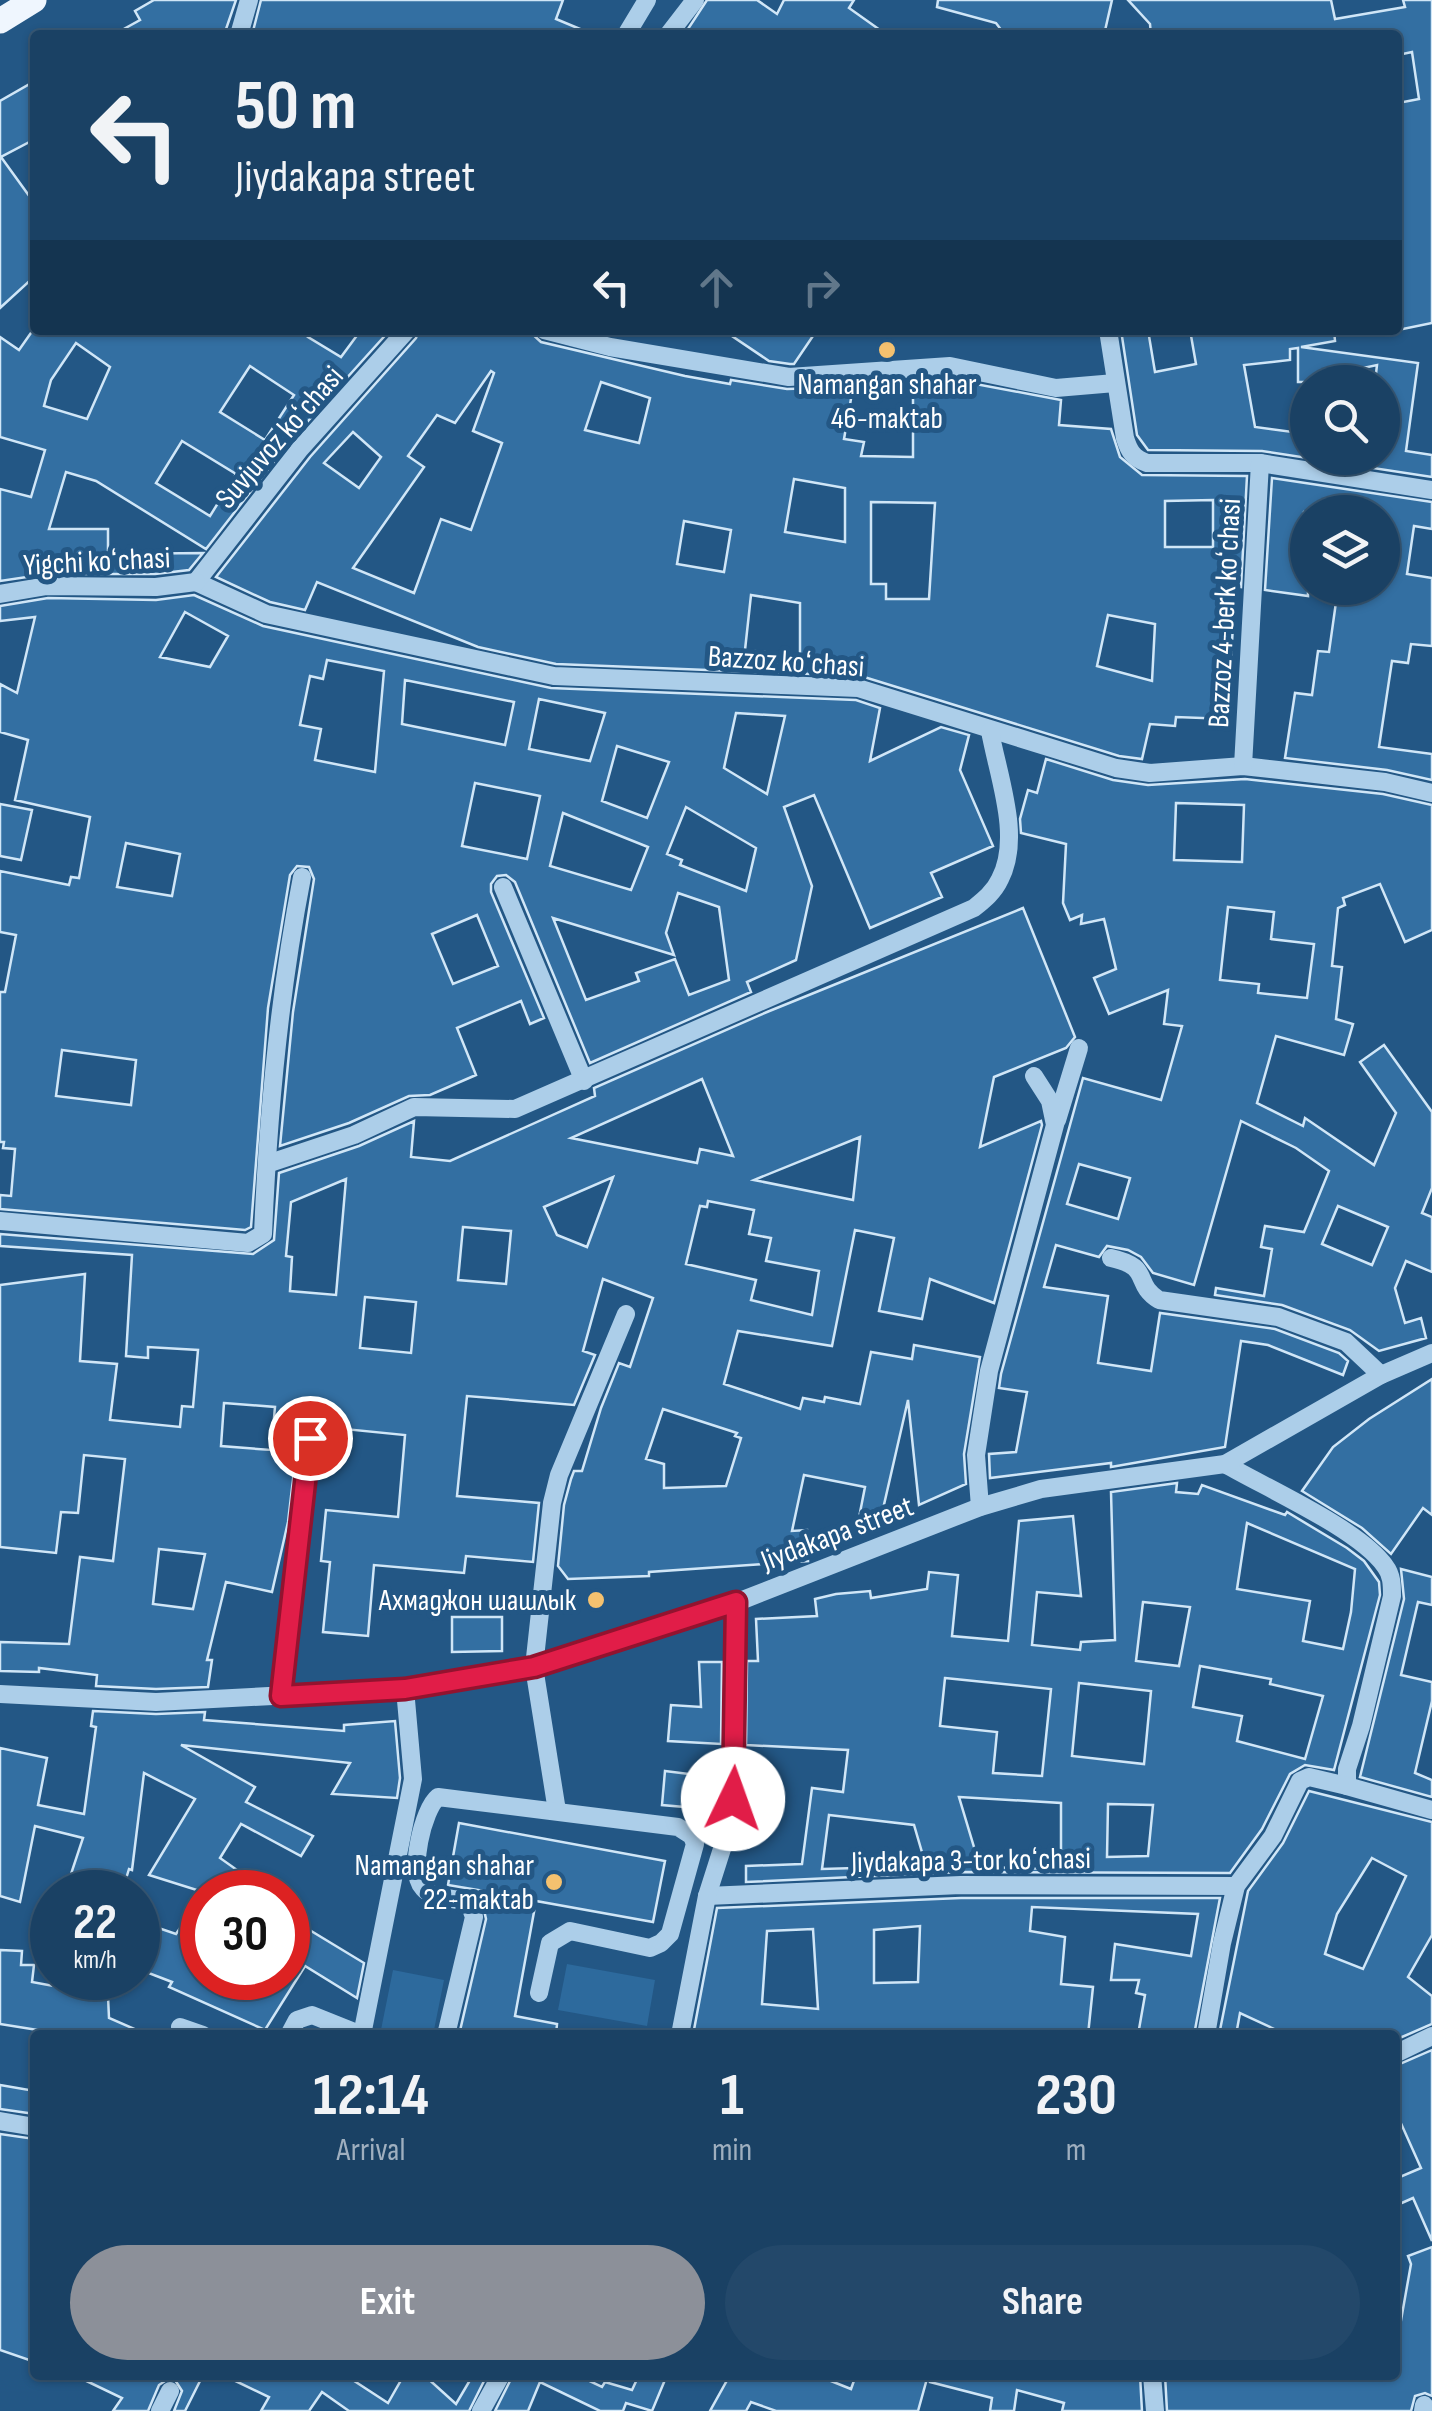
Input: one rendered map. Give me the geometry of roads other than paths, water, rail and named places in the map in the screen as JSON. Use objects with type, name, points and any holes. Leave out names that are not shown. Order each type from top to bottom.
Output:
[{"type":"main road","points":[[0,21],[34,0]]},
{"type":"street","points":[[239,30],[248,0]]},
{"type":"street","points":[[629,30],[647,0]]},
{"type":"street","points":[[672,30],[695,0]]},
{"type":"street","name":"Suvjuvoz koʻchasi","points":[[196,582],[300,449],[403,335]]},
{"type":"street","points":[[562,335],[610,348],[788,377],[950,366],[1056,388],[1115,383]]},
{"type":"street","name":"Bazzoz 4-berk koʻchasi","points":[[1109,335],[1125,438],[1129,452],[1137,460],[1146,464],[1260,463],[1432,490]]},
{"type":"street","name":"Bazzoz 4-berk koʻchasi","points":[[1243,766],[1260,463]]},
{"type":"street","name":"Yigchi koʻchasi","points":[[0,594],[48,586],[156,587],[196,582]]},
{"type":"street","name":"Bazzoz koʻchasi","points":[[196,582],[266,614],[554,676],[858,688],[1116,768],[1166,773],[1243,766],[1385,782],[1432,793]]},
{"type":"street","points":[[267,1164],[354,1135],[414,1107],[515,1110],[974,908],[994,891],[1008,859],[1008,830],[990,732]]},
{"type":"street","points":[[0,1221],[248,1243],[263,1234],[287,952],[302,877]]},
{"type":"street","points":[[504,887],[584,1081]]},
{"type":"street","points":[[980,1507],[976,1455],[989,1371],[1080,1048]]},
{"type":"street","points":[[1034,1076],[1050,1101],[1055,1126]]},
{"type":"street","points":[[1112,1258],[1131,1262],[1138,1268],[1144,1287],[1159,1300],[1278,1317],[1346,1342],[1381,1374]]},
{"type":"street","points":[[557,1811],[534,1667],[552,1504],[559,1475],[626,1314]]},
{"type":"street","name":"Jiydakapa street","points":[[0,1694],[156,1702],[281,1696],[405,1689],[534,1667],[736,1602],[980,1507],[1041,1488],[1225,1464],[1381,1374],[1432,1352]]},
{"type":"street","points":[[281,1696],[310,1438]]},
{"type":"street","points":[[1225,1464],[1338,1528],[1370,1551],[1386,1567],[1392,1580],[1392,1596],[1361,1726],[1347,1768],[1347,1786]]},
{"type":"street","points":[[681,2030],[707,1896],[728,1830],[733,1799],[736,1602]]},
{"type":"street","points":[[363,2030],[413,1779],[405,1689]]},
{"type":"street","points":[[1207,2030],[1236,1886],[1273,1836],[1300,1781],[1314,1778],[1432,1810]]},
{"type":"street","points":[[447,2030],[474,1910],[461,1900],[431,1894],[416,1878],[430,1803],[438,1797],[678,1827],[692,1836],[695,1844],[670,1934],[661,1944],[636,1947],[570,1931],[563,1933],[550,1943],[539,1993]]},
{"type":"street","name":"Jiydakapa 3-tor koʻchasi","points":[[707,1896],[960,1884],[1236,1886]]},
{"type":"street","points":[[293,2030],[298,2020],[312,2014],[350,2030]]},
{"type":"street","points":[[180,2027],[189,2030]]},
{"type":"street","points":[[1400,2052],[1432,2036]]},
{"type":"street","points":[[0,2122],[30,2126]]},
{"type":"street","points":[[481,2411],[498,2380]]},
{"type":"street","points":[[1152,2380],[1154,2411]]},
{"type":"street","points":[[160,2411],[170,2390]]},
{"type":"place","name":"Namangan shahar 46-maktab","points":[[887,350]]},
{"type":"place","name":"Ахмаджон шашлык","points":[[596,1600]]},
{"type":"place","name":"Namangan shahar 22-maktab","points":[[554,1882]]}]
